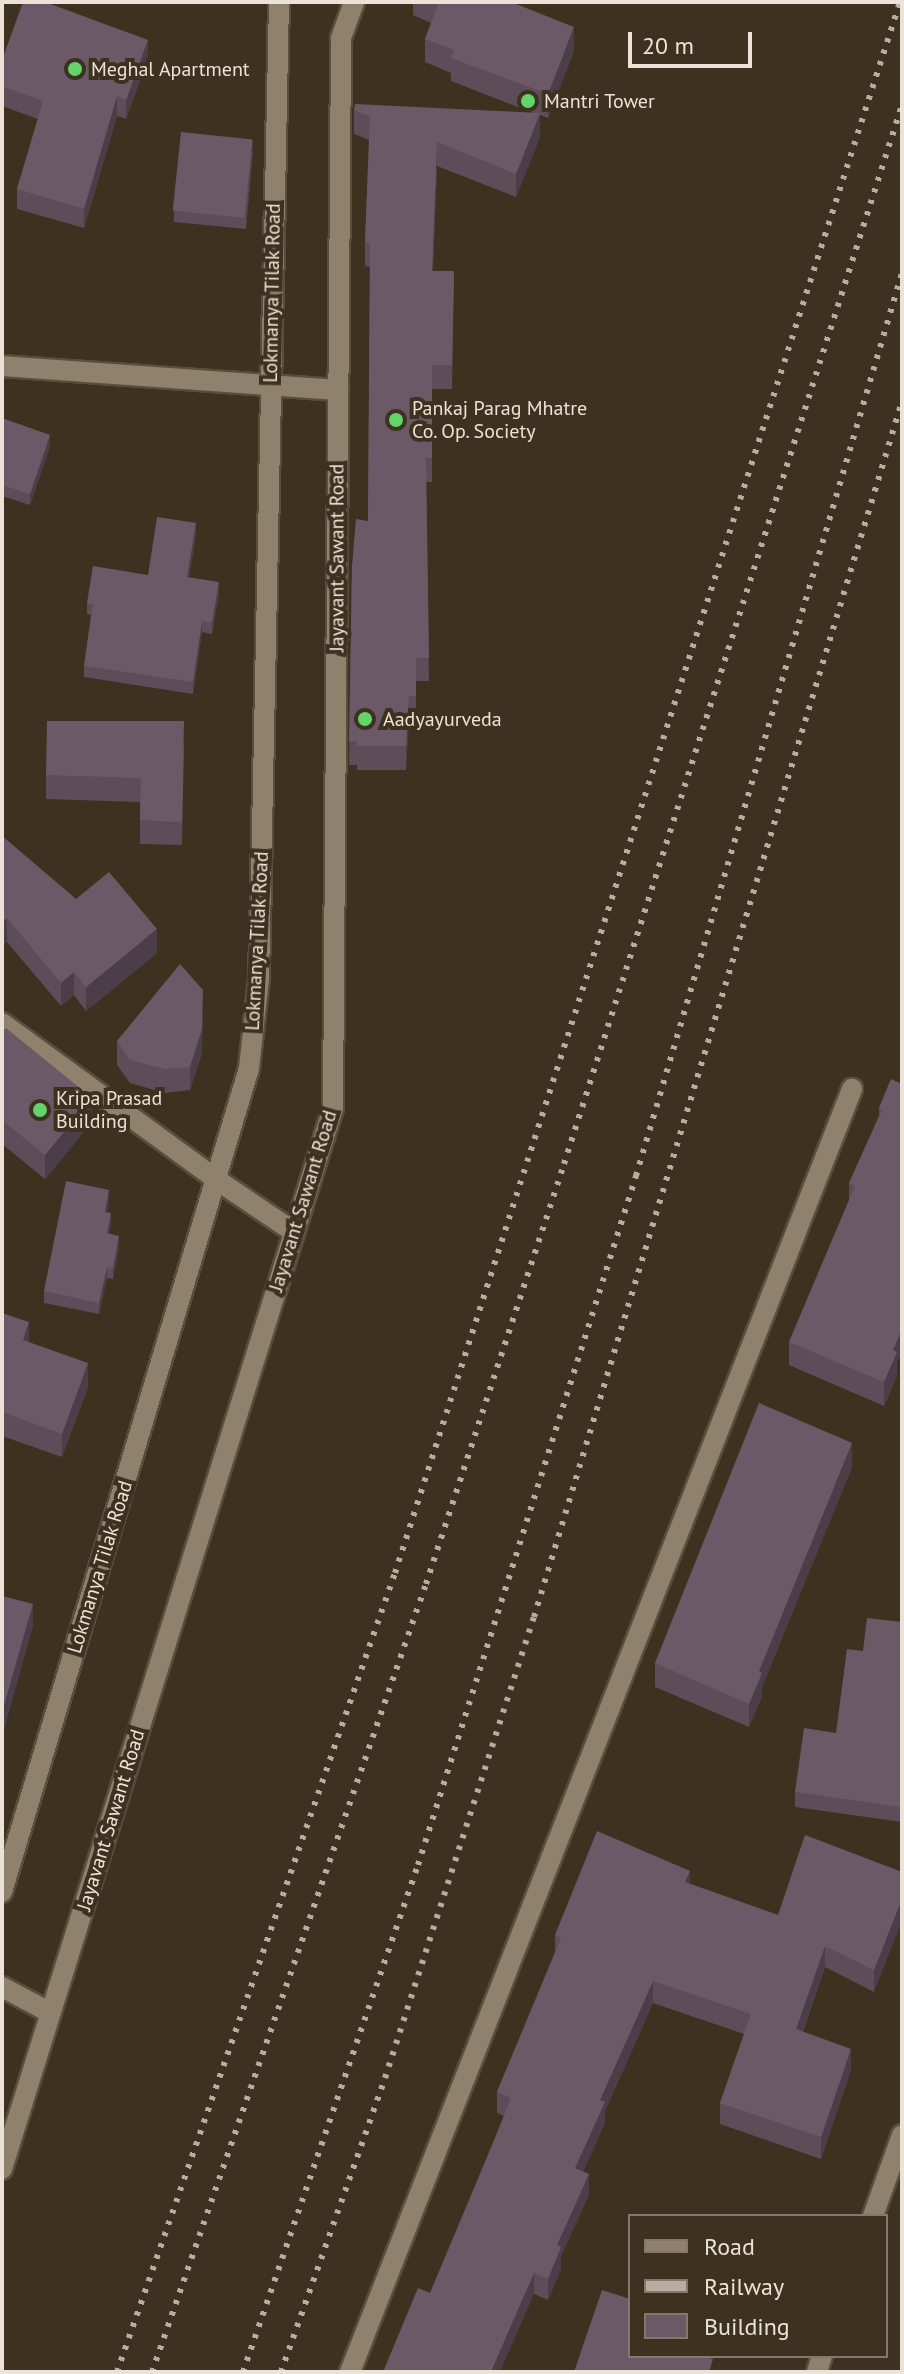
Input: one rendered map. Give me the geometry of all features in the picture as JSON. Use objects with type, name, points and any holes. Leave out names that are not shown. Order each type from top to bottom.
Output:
[{"type":"street","name":"Lokmanya Tilak Road","points":[[2,1892],[249,1068],[259,979],[279,2]]},
{"type":"street","name":"Jayavant Sawant Road","points":[[2,2169],[333,1108],[341,38],[354,2]]},
{"type":"street","points":[[2,366],[270,388],[338,390]]},
{"type":"street","points":[[2,1023],[217,1180],[294,1232]]},
{"type":"street","points":[[350,2372],[852,1089]]},
{"type":"street","points":[[2,1987],[51,2013]]},
{"type":"street","points":[[874,2214],[902,2135]]},
{"type":"building","points":[[23,2],[45,2],[148,40],[126,100],[117,96],[84,209],[17,189],[43,101],[2,86],[2,60]]},
{"type":"building","points":[[439,2],[511,2],[574,27],[548,94],[451,58],[454,50],[425,39]]},
{"type":"building","points":[[355,104],[540,113],[516,174],[437,142],[432,271],[454,271],[452,365],[432,365],[432,458],[426,458],[429,658],[416,658],[416,696],[409,696],[406,746],[357,746],[357,741],[349,741],[352,566],[356,519],[368,521],[370,243],[365,243],[370,116],[354,110]]},
{"type":"building","points":[[181,132],[253,140],[244,218],[173,211]]},
{"type":"building","points":[[2,418],[50,435],[30,494],[2,485]]},
{"type":"building","points":[[157,517],[196,523],[187,577],[219,582],[212,623],[202,621],[193,682],[84,666],[93,604],[87,603],[93,566],[148,575]]},
{"type":"building","points":[[47,721],[184,721],[182,822],[140,820],[141,778],[46,775]]},
{"type":"building","points":[[2,836],[76,899],[109,872],[157,929],[86,987],[74,972],[61,983],[7,918],[2,923]]},
{"type":"building","points":[[180,964],[203,990],[202,1029],[190,1067],[165,1069],[130,1060],[117,1041]]},
{"type":"building","name":"Kripa Prasad Building","points":[[6,1028],[92,1098],[45,1155],[2,1120],[2,1032]]},
{"type":"building","points":[[891,1079],[902,1084],[902,1329],[893,1350],[897,1352],[884,1382],[789,1342],[855,1186],[849,1183],[882,1110],[879,1108]]},
{"type":"building","points":[[66,1181],[109,1190],[105,1212],[111,1213],[107,1233],[119,1236],[113,1268],[107,1267],[99,1303],[44,1291]]},
{"type":"building","points":[[2,1313],[29,1322],[23,1340],[88,1363],[62,1434],[2,1412]]},
{"type":"building","points":[[759,1403],[852,1443],[759,1671],[762,1673],[749,1704],[655,1663]]},
{"type":"building","points":[[2,1596],[33,1604],[2,1713]]},
{"type":"building","points":[[867,1618],[902,1622],[902,1807],[795,1792],[804,1728],[836,1733],[847,1649],[863,1651]]},
{"type":"building","points":[[597,1831],[690,1871],[685,1882],[778,1915],[805,1835],[902,1872],[902,1899],[874,1970],[825,1946],[796,2029],[851,2049],[821,2137],[720,2103],[751,2014],[653,1981],[600,2100],[605,2102],[575,2168],[589,2174],[557,2245],[561,2247],[548,2279],[534,2273],[491,2372],[383,2372],[418,2288],[430,2293],[511,2098],[497,2092],[561,1938],[555,1935]]},
{"type":"building","points":[[602,2290],[628,2298],[628,2358],[713,2359],[709,2372],[574,2372]]},
{"type":"railway","points":[[117,2372],[395,1573],[900,2]]},
{"type":"railway","points":[[152,2372],[426,1584],[564,1164],[902,105]]},
{"type":"railway","points":[[243,2372],[418,1865],[636,1176],[902,273]]},
{"type":"railway","points":[[281,2372],[385,2078],[534,1617],[902,401]]},
{"type":"place","name":"Meghal Apartment","points":[[75,69]]},
{"type":"place","name":"Mantri Tower","points":[[528,101]]},
{"type":"place","name":"Pankaj Parag Mhatre Co. Op. Society","points":[[396,420]]},
{"type":"place","name":"Aadyayurveda","points":[[365,719]]},
{"type":"place","name":"Kripa Prasad Building","points":[[40,1110]]}]
